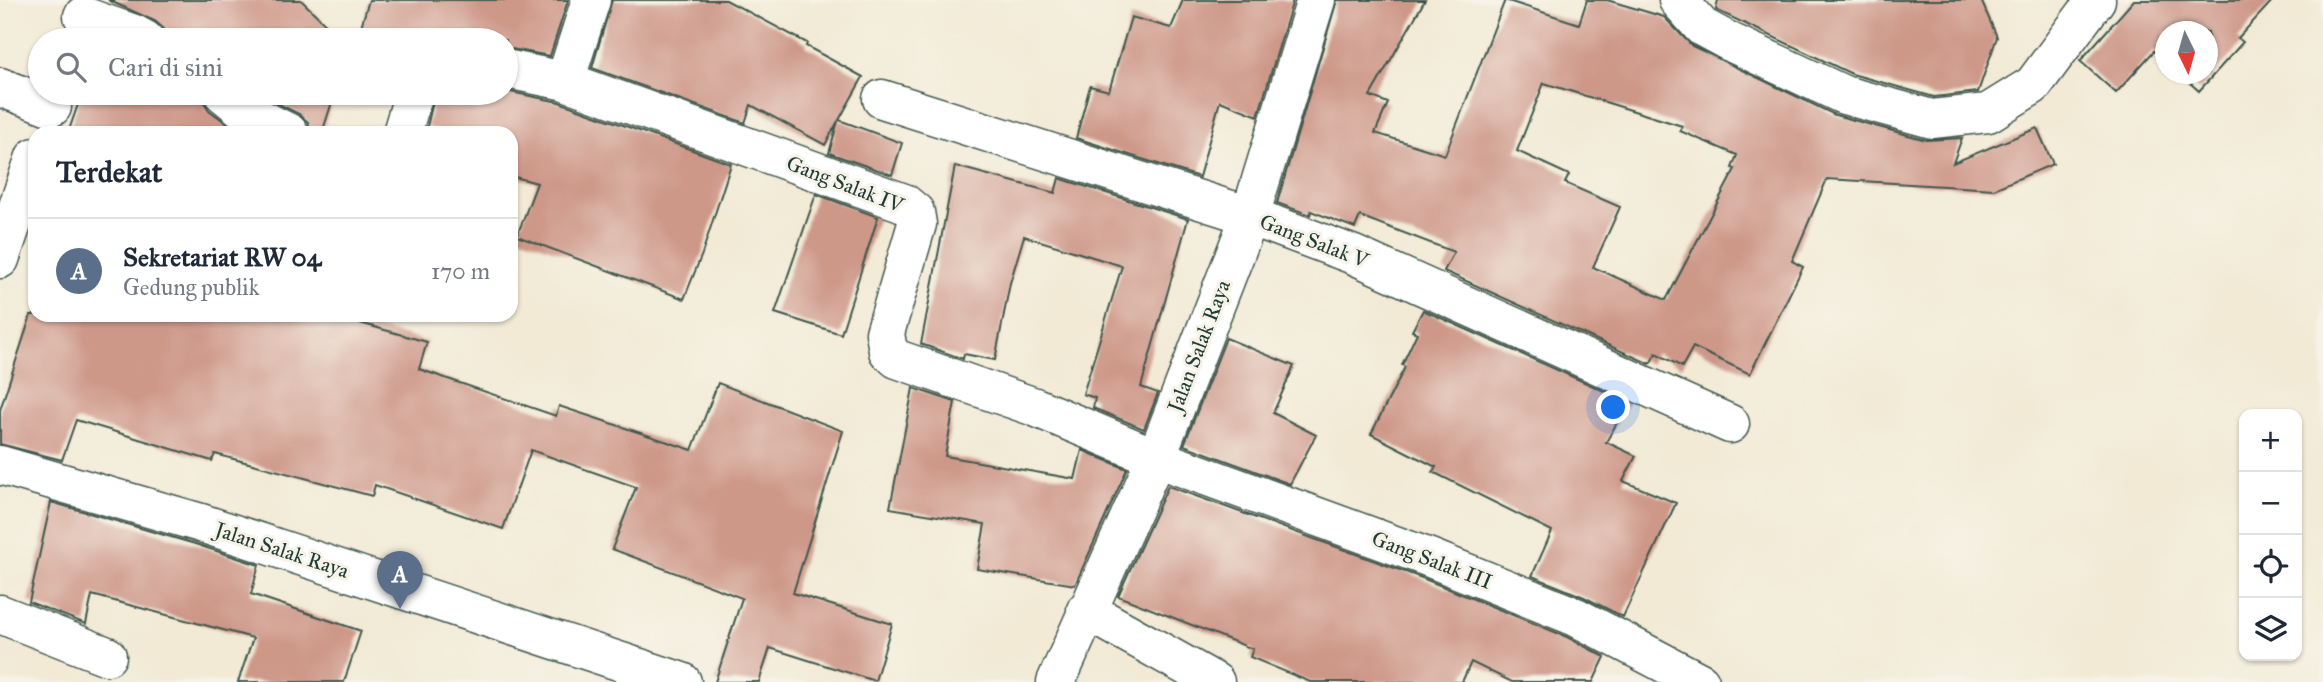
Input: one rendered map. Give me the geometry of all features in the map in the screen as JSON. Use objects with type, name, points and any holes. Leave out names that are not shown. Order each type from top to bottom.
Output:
[{"type":"street","points":[[518,71],[565,81],[591,0]]},
{"type":"street","name":"Jalan Salak Raya","points":[[1056,682],[1156,458],[1250,216],[1317,0]]},
{"type":"street","points":[[1678,0],[1702,27],[1843,95],[1932,119],[1988,113],[2033,85],[2096,0]]},
{"type":"street","points":[[80,19],[112,28]]},
{"type":"street","name":"Gang Salak IV","points":[[565,81],[904,203],[915,212],[916,224],[885,333],[888,351],[897,359],[1035,407],[1156,458]]},
{"type":"street","points":[[0,87],[28,100]]},
{"type":"street","name":"Gang Salak V","points":[[882,99],[1250,216],[1354,255],[1730,424]]},
{"type":"street","points":[[238,105],[275,126]]},
{"type":"street","points":[[404,126],[410,105]]},
{"type":"street","points":[[0,260],[28,178]]},
{"type":"street","name":"Gang Salak III","points":[[1156,458],[1430,558],[1576,617],[1700,682]]},
{"type":"street","name":"Jalan Salak Raya","points":[[0,465],[201,523],[633,675],[682,682]]},
{"type":"street","points":[[1086,610],[1215,682]]},
{"type":"street","points":[[0,614],[107,656]]},
{"type":"building","points":[[108,0],[301,0],[330,28],[163,28],[155,21]]},
{"type":"building","points":[[369,0],[568,0],[550,56],[518,50],[518,28],[361,28]]},
{"type":"building","points":[[612,0],[726,0],[807,43],[806,46],[863,77],[839,120],[902,143],[892,175],[829,153],[838,121],[825,145],[751,105],[745,123],[592,68]]},
{"type":"building","points":[[1183,0],[1293,0],[1258,116],[1220,101],[1199,177],[1076,138],[1090,86],[1109,91],[1131,17],[1171,28]]},
{"type":"building","points":[[1337,0],[1425,0],[1370,96],[1388,103],[1375,133],[1445,155],[1505,0],[1579,24],[1587,0],[1607,0],[1664,17],[1692,46],[1835,115],[1926,140],[1962,138],[1953,163],[2037,128],[2053,164],[1994,189],[1827,179],[1792,261],[1803,267],[1750,374],[1693,347],[1682,367],[1656,353],[1650,364],[1444,271],[1454,252],[1360,216],[1355,228],[1311,211],[1310,215],[1277,203]],"holes":[[[1544,83],[1682,126],[1680,131],[1737,155],[1732,168],[1735,169],[1666,300],[1593,267],[1620,207],[1565,183],[1569,175],[1517,151]]]},
{"type":"building","points":[[1718,0],[1981,0],[1997,37],[1978,92],[1934,97],[1852,74],[1716,10]]},
{"type":"building","points":[[2134,0],[2273,0],[2238,38],[2243,42],[2218,70],[2218,21],[2155,21],[2155,52],[2116,93],[2080,61]]},
{"type":"building","points":[[2191,84],[2205,84],[2199,91]]},
{"type":"building","points":[[518,93],[559,102],[731,164],[702,254],[684,299],[518,236],[537,183],[518,178],[518,126],[427,126],[432,105],[518,105]]},
{"type":"building","points":[[78,105],[206,105],[231,126],[70,126]]},
{"type":"building","points":[[281,105],[331,105],[324,126],[309,126],[299,114]]},
{"type":"building","points":[[955,166],[1055,193],[1059,178],[1188,219],[1141,387],[1158,393],[1144,429],[1093,408],[1095,398],[1083,394],[1122,266],[1024,236],[1010,283],[995,360],[964,354],[963,359],[921,344]]},
{"type":"building","points":[[816,194],[878,217],[841,334],[775,313]]},
{"type":"building","points":[[1423,310],[1629,402],[1606,442],[1636,456],[1623,481],[1676,503],[1623,617],[1584,597],[1532,576],[1552,531],[1433,472],[1436,467],[1371,434],[1405,367],[1402,365],[1417,333],[1412,331]]},
{"type":"building","points":[[29,322],[357,322],[427,342],[419,369],[556,416],[559,406],[692,450],[718,383],[843,431],[793,593],[892,624],[875,681],[770,648],[759,682],[715,682],[742,598],[612,549],[636,487],[531,450],[503,529],[375,485],[372,496],[215,454],[212,461],[76,420],[62,460],[0,444],[0,410]]},
{"type":"building","points":[[1226,338],[1294,366],[1273,413],[1316,435],[1290,484],[1184,445]]},
{"type":"building","points":[[913,388],[955,402],[945,456],[1075,479],[1082,450],[1127,469],[1075,585],[977,569],[985,524],[890,508]]},
{"type":"building","points":[[1168,486],[1422,578],[1567,637],[1605,657],[1593,682],[1512,682],[1471,662],[1462,682],[1310,682],[1250,657],[1253,649],[1118,596]]},
{"type":"building","points":[[51,502],[259,565],[251,594],[361,631],[344,682],[238,682],[253,638],[92,595],[86,624],[29,602]]},
{"type":"place","name":"Sekretariat RW 04","points":[[400,609]]}]
